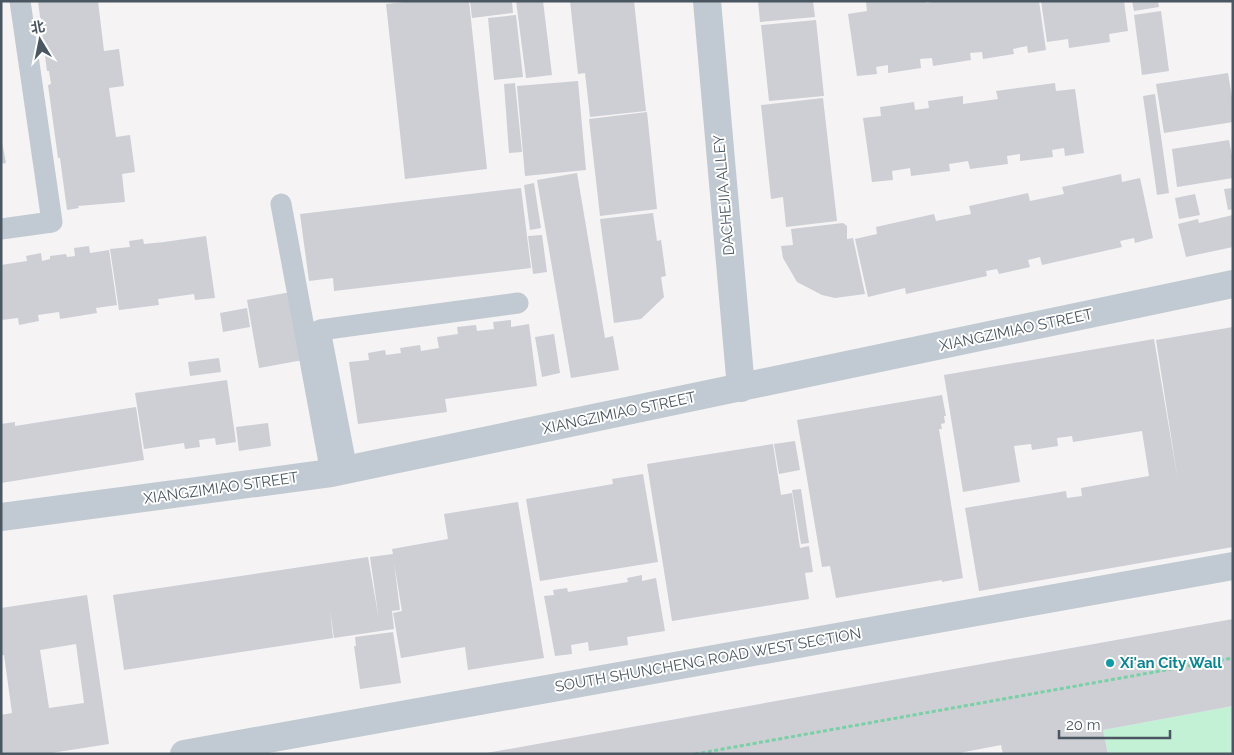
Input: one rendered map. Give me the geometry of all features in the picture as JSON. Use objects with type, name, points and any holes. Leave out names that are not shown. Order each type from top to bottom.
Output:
[{"type":"street","name":"DACHEJIA ALLEY","points":[[707,1],[741,388]]},
{"type":"street","name":"XIANGZIMIAO STREET","points":[[1,517],[339,471],[1233,284]]},
{"type":"street","name":"SOUTH SHUNCHENG ROAD WEST SECTION","points":[[184,754],[1233,566]]},
{"type":"lane","points":[[1,229],[52,222],[20,1]]},
{"type":"lane","points":[[281,204],[339,471]]},
{"type":"lane","points":[[339,471],[320,330],[518,303]]},
{"type":"path","points":[[695,754],[1233,658]]},
{"type":"green space","points":[[1233,706],[1233,754],[1108,754],[1103,730]]},
{"type":"building","points":[[38,1],[98,1],[104,51],[119,49],[124,86],[109,88],[116,137],[130,135],[135,172],[122,174],[125,202],[78,206],[79,208],[67,210],[60,158],[58,158],[48,85],[51,84],[49,71],[47,71]]},
{"type":"building","points":[[414,1],[469,1],[487,169],[405,179],[386,4]]},
{"type":"building","points":[[470,1],[512,1],[513,13],[472,18]]},
{"type":"building","points":[[516,1],[543,1],[552,75],[526,78]]},
{"type":"building","points":[[570,1],[634,1],[646,111],[590,117],[585,73],[578,74]]},
{"type":"building","points":[[758,1],[813,1],[815,17],[760,22]]},
{"type":"building","points":[[926,1],[926,3],[939,1],[1039,1],[1046,50],[1028,53],[1027,46],[1013,49],[1014,54],[983,59],[982,52],[970,53],[971,60],[933,66],[932,58],[920,59],[921,68],[888,73],[888,65],[876,67],[877,74],[857,76],[848,14],[867,11],[866,2]]},
{"type":"building","points":[[1041,1],[1124,1],[1128,31],[1109,34],[1110,42],[1069,48],[1068,39],[1047,42]]},
{"type":"building","points":[[1132,1],[1158,1],[1159,7],[1134,11]]},
{"type":"building","points":[[1161,11],[1169,71],[1142,75],[1134,15]]},
{"type":"building","points":[[516,15],[523,77],[494,80],[488,18]]},
{"type":"building","points":[[816,20],[824,96],[769,101],[761,25]]},
{"type":"building","points":[[1228,73],[1233,104],[1233,122],[1164,133],[1156,84]]},
{"type":"building","points":[[578,81],[586,170],[525,176],[517,86]]},
{"type":"building","points":[[515,83],[522,152],[509,153],[504,84]]},
{"type":"building","points":[[1055,83],[1056,91],[1075,89],[1084,153],[1065,156],[1064,148],[1052,150],[1053,157],[1020,161],[1020,154],[1007,156],[1008,164],[970,169],[968,161],[949,164],[950,171],[911,176],[910,168],[892,171],[893,180],[872,182],[863,118],[881,116],[880,107],[914,102],[915,110],[929,108],[928,101],[963,96],[963,104],[998,99],[996,91]]},
{"type":"building","points":[[1155,94],[1169,193],[1157,195],[1143,96]]},
{"type":"building","points":[[823,98],[837,221],[786,227],[783,197],[771,199],[761,105]]},
{"type":"building","points":[[647,112],[657,209],[600,216],[589,119]]},
{"type":"building","points":[[1,137],[6,163],[1,164]]},
{"type":"building","points":[[1229,140],[1233,161],[1233,178],[1177,187],[1172,149]]},
{"type":"building","points":[[577,173],[605,338],[613,336],[619,370],[571,378],[537,180]]},
{"type":"building","points":[[1121,174],[1122,182],[1140,178],[1153,238],[1135,243],[1134,238],[1120,241],[1122,247],[1042,265],[1040,257],[1028,260],[1030,267],[999,274],[997,269],[986,271],[987,276],[906,294],[905,288],[868,297],[855,239],[877,234],[876,227],[934,214],[936,221],[971,214],[969,206],[1028,193],[1030,201],[1064,194],[1062,187]]},
{"type":"building","points":[[534,183],[541,228],[530,230],[524,185]]},
{"type":"building","points":[[521,188],[531,268],[334,291],[333,278],[309,281],[300,214]]},
{"type":"building","points":[[1233,188],[1233,209],[1228,210],[1224,189]]},
{"type":"building","points":[[1195,194],[1200,215],[1179,219],[1175,198]]},
{"type":"building","points":[[653,213],[657,241],[661,240],[666,276],[661,277],[664,297],[641,319],[614,323],[600,219]]},
{"type":"building","points":[[1233,215],[1233,247],[1186,257],[1178,224],[1198,219],[1199,223]]},
{"type":"building","points":[[843,223],[847,226],[847,239],[853,238],[865,294],[835,298],[822,295],[797,282],[783,258],[781,246],[793,245],[791,229]]},
{"type":"building","points":[[542,235],[547,272],[533,274],[528,236]]},
{"type":"building","points":[[206,236],[215,298],[195,300],[194,294],[158,299],[159,305],[119,310],[110,249],[130,247],[129,241],[143,239],[144,244]]},
{"type":"building","points":[[89,246],[90,253],[109,250],[117,305],[96,308],[97,313],[60,319],[59,312],[38,315],[39,321],[19,325],[18,318],[1,320],[1,265],[27,261],[26,256],[41,253],[42,261],[50,259],[50,256],[66,254],[67,257],[75,256],[74,248]]},
{"type":"building","points":[[291,292],[303,360],[259,368],[247,300]]},
{"type":"building","points":[[247,308],[250,327],[223,332],[220,313]]},
{"type":"building","points":[[511,320],[511,327],[529,324],[537,386],[445,399],[447,412],[358,424],[349,362],[369,360],[368,353],[385,350],[386,355],[401,353],[400,348],[420,345],[421,351],[439,348],[437,337],[458,334],[457,327],[476,325],[477,331],[494,329],[493,322]]},
{"type":"building","points":[[1233,327],[1233,547],[979,591],[965,508],[1066,491],[1067,498],[1082,496],[1081,488],[1149,476],[1142,431],[1073,442],[1072,436],[1057,438],[1058,446],[1032,450],[1031,444],[1014,446],[1020,482],[963,492],[944,375],[1154,339],[1178,481],[1156,340]]},
{"type":"building","points":[[554,334],[560,373],[542,377],[535,337]]},
{"type":"building","points":[[219,358],[221,372],[190,376],[188,362]]},
{"type":"building","points":[[227,380],[236,442],[216,445],[215,438],[199,440],[200,447],[185,449],[184,443],[144,449],[135,393]]},
{"type":"building","points":[[942,395],[946,416],[944,416],[945,423],[941,424],[942,429],[939,429],[963,578],[836,598],[830,566],[822,567],[797,420]]},
{"type":"building","points":[[136,407],[144,460],[1,483],[1,424],[15,422],[15,426]]},
{"type":"building","points":[[268,423],[271,446],[239,451],[236,427]]},
{"type":"building","points":[[795,441],[800,470],[779,474],[774,444]]},
{"type":"building","points":[[773,444],[781,495],[792,493],[800,548],[809,546],[813,572],[805,573],[809,599],[672,621],[647,464]]},
{"type":"building","points":[[643,474],[658,562],[540,581],[526,499],[613,484],[612,479]]},
{"type":"building","points":[[801,489],[809,543],[801,544],[792,490]]},
{"type":"building","points":[[518,502],[544,658],[468,670],[465,647],[401,658],[393,613],[402,611],[394,563],[400,610],[392,611],[394,629],[334,638],[330,611],[333,638],[124,670],[113,595],[368,557],[379,620],[370,557],[393,554],[392,549],[448,539],[444,514]]},
{"type":"building","points":[[642,575],[642,581],[656,578],[665,631],[627,637],[628,645],[589,651],[588,642],[571,645],[572,654],[555,656],[544,596],[554,595],[553,590],[567,588],[568,592],[628,582],[627,578]]},
{"type":"building","points":[[87,595],[109,744],[45,754],[1,754],[1,715],[12,713],[4,655],[1,656],[1,608]],"holes":[[[76,644],[84,703],[49,708],[40,650]]]},
{"type":"building","name":"Xi'an City Wall","points":[[1233,619],[1233,706],[1103,730],[1108,754],[1003,754],[1001,745],[954,754],[481,754]]},
{"type":"building","points":[[393,632],[401,683],[360,689],[354,646],[356,646],[355,637]]},
{"type":"place","name":"Xi'an City Wall","points":[[1110,663]]}]
